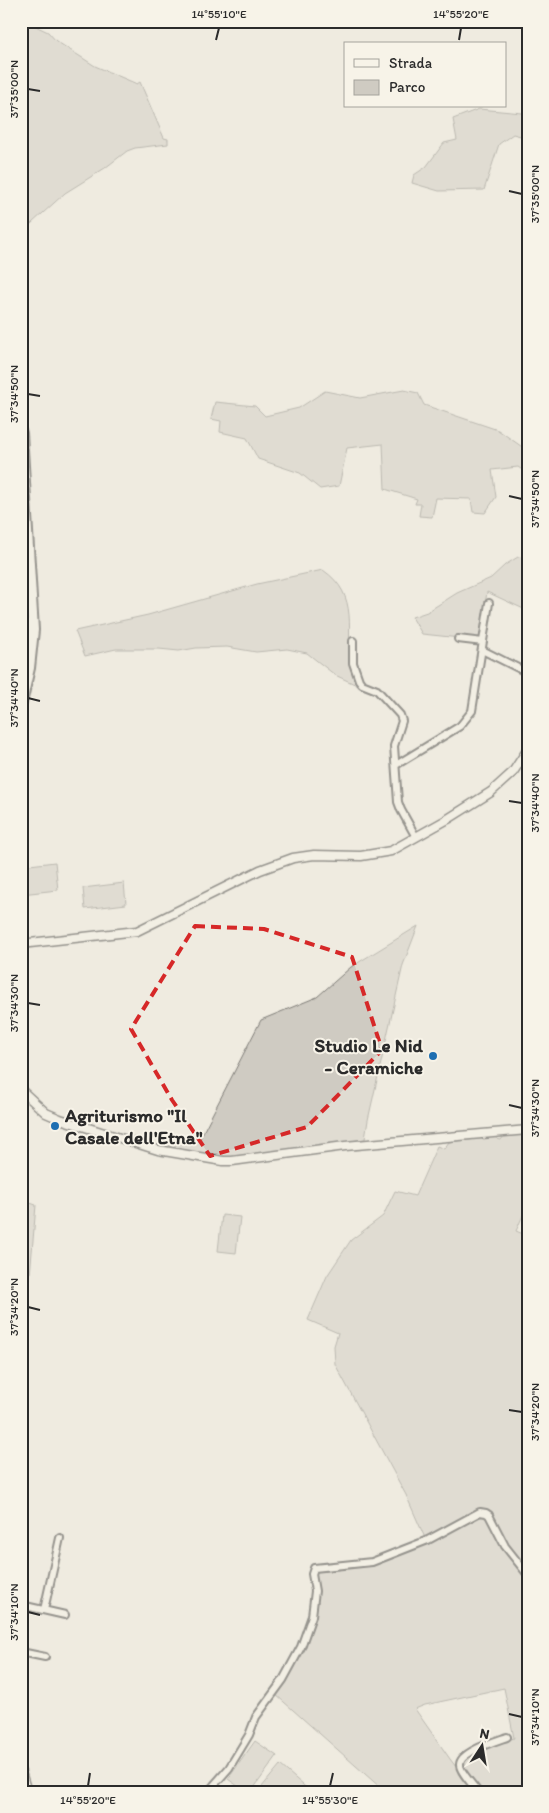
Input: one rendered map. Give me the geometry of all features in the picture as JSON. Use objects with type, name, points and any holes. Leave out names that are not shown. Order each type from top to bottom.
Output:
[{"type":"main road","points":[[21,433],[33,630],[29,668],[21,703]]},
{"type":"street","points":[[396,765],[464,722],[472,711],[489,603]]},
{"type":"street","points":[[458,639],[483,642]]},
{"type":"street","points":[[353,641],[353,663],[359,680],[362,684],[377,690],[400,715],[402,721],[394,746],[398,802],[416,838]]},
{"type":"street","points":[[482,650],[528,673]]},
{"type":"street","points":[[21,944],[137,931],[260,870],[293,858],[314,855],[361,856],[392,851],[491,792],[508,778],[525,758],[528,749]]},
{"type":"street","points":[[21,1090],[46,1112],[60,1119],[158,1150],[232,1161],[346,1146],[528,1130]]},
{"type":"street","points":[[208,1792],[229,1768],[249,1735],[256,1717],[283,1680],[301,1647],[312,1616],[315,1591],[312,1574],[314,1568],[372,1562],[428,1540],[483,1512],[489,1516],[506,1546],[528,1576]]},
{"type":"street","points":[[44,1610],[60,1538]]},
{"type":"street","points":[[21,1605],[65,1614]]},
{"type":"street","points":[[21,1652],[45,1657]]},
{"type":"street","points":[[478,1792],[462,1771],[461,1762],[466,1754],[507,1738]]},
{"type":"street","points":[[21,1772],[28,1792]]},
{"type":"highlighted area","points":[[195,926],[264,929],[352,957],[382,1050],[307,1127],[210,1156],[172,1100],[131,1029]]},
{"type":"green space","points":[[21,21],[25,21],[48,32],[56,41],[95,66],[137,84],[140,82],[164,138],[168,139],[168,144],[135,148],[127,151],[105,168],[65,193],[21,233]]},
{"type":"green space","points":[[479,109],[528,112],[528,138],[513,134],[499,144],[484,190],[439,191],[412,183],[414,175],[426,167],[444,143],[457,140],[453,119]]},
{"type":"green space","points":[[404,390],[418,393],[424,405],[498,430],[528,451],[528,474],[518,467],[492,470],[496,497],[485,513],[473,512],[471,499],[436,498],[432,517],[419,516],[421,504],[415,504],[417,499],[385,489],[383,444],[347,448],[339,486],[320,489],[300,473],[258,459],[247,438],[220,432],[221,421],[211,419],[215,402],[255,406],[265,416],[299,408],[325,391],[360,398]]},
{"type":"green space","points":[[518,557],[528,558],[528,611],[487,592],[479,640],[422,634],[412,617],[427,612],[457,593],[491,578],[505,565]]},
{"type":"green space","points":[[323,570],[335,580],[343,591],[347,603],[351,668],[359,686],[335,675],[307,653],[287,649],[256,652],[227,647],[196,648],[179,651],[116,649],[85,656],[75,631],[148,615],[257,584]]},
{"type":"green space","points":[[55,862],[58,890],[21,894],[21,866]]},
{"type":"green space","points":[[124,883],[126,904],[85,909],[83,888]]},
{"type":"green space","points":[[418,926],[403,965],[365,1139],[229,1157],[161,1147],[199,1140],[261,1020],[317,997],[351,967]]},
{"type":"green space","points":[[528,1134],[528,1204],[516,1231],[528,1236],[528,1572],[507,1545],[487,1509],[481,1508],[425,1538],[406,1495],[335,1364],[334,1346],[338,1333],[308,1320],[327,1276],[351,1240],[383,1216],[395,1191],[415,1196],[437,1146],[444,1149],[449,1142],[497,1137],[497,1139],[501,1140],[504,1136]]},
{"type":"green space","points":[[21,1200],[36,1205],[21,1381]]},
{"type":"green space","points":[[222,1215],[240,1217],[236,1253],[218,1251]]},
{"type":"green space","points":[[480,1515],[487,1517],[506,1551],[528,1580],[528,1792],[483,1792],[463,1768],[466,1760],[471,1756],[493,1745],[514,1738],[504,1688],[425,1705],[415,1709],[475,1792],[381,1792],[382,1789],[275,1694],[308,1634],[315,1571],[372,1565]]},
{"type":"green space","points":[[255,1741],[277,1756],[251,1792],[246,1792],[228,1779]]},
{"type":"green space","points":[[280,1765],[311,1792],[265,1792],[261,1788]]},
{"type":"place","name":"Studio Le Nid - Ceramiche","points":[[433,1056]]},
{"type":"place","name":"Agriturismo \"Il Casale dell'Etna\"","points":[[55,1126]]}]
